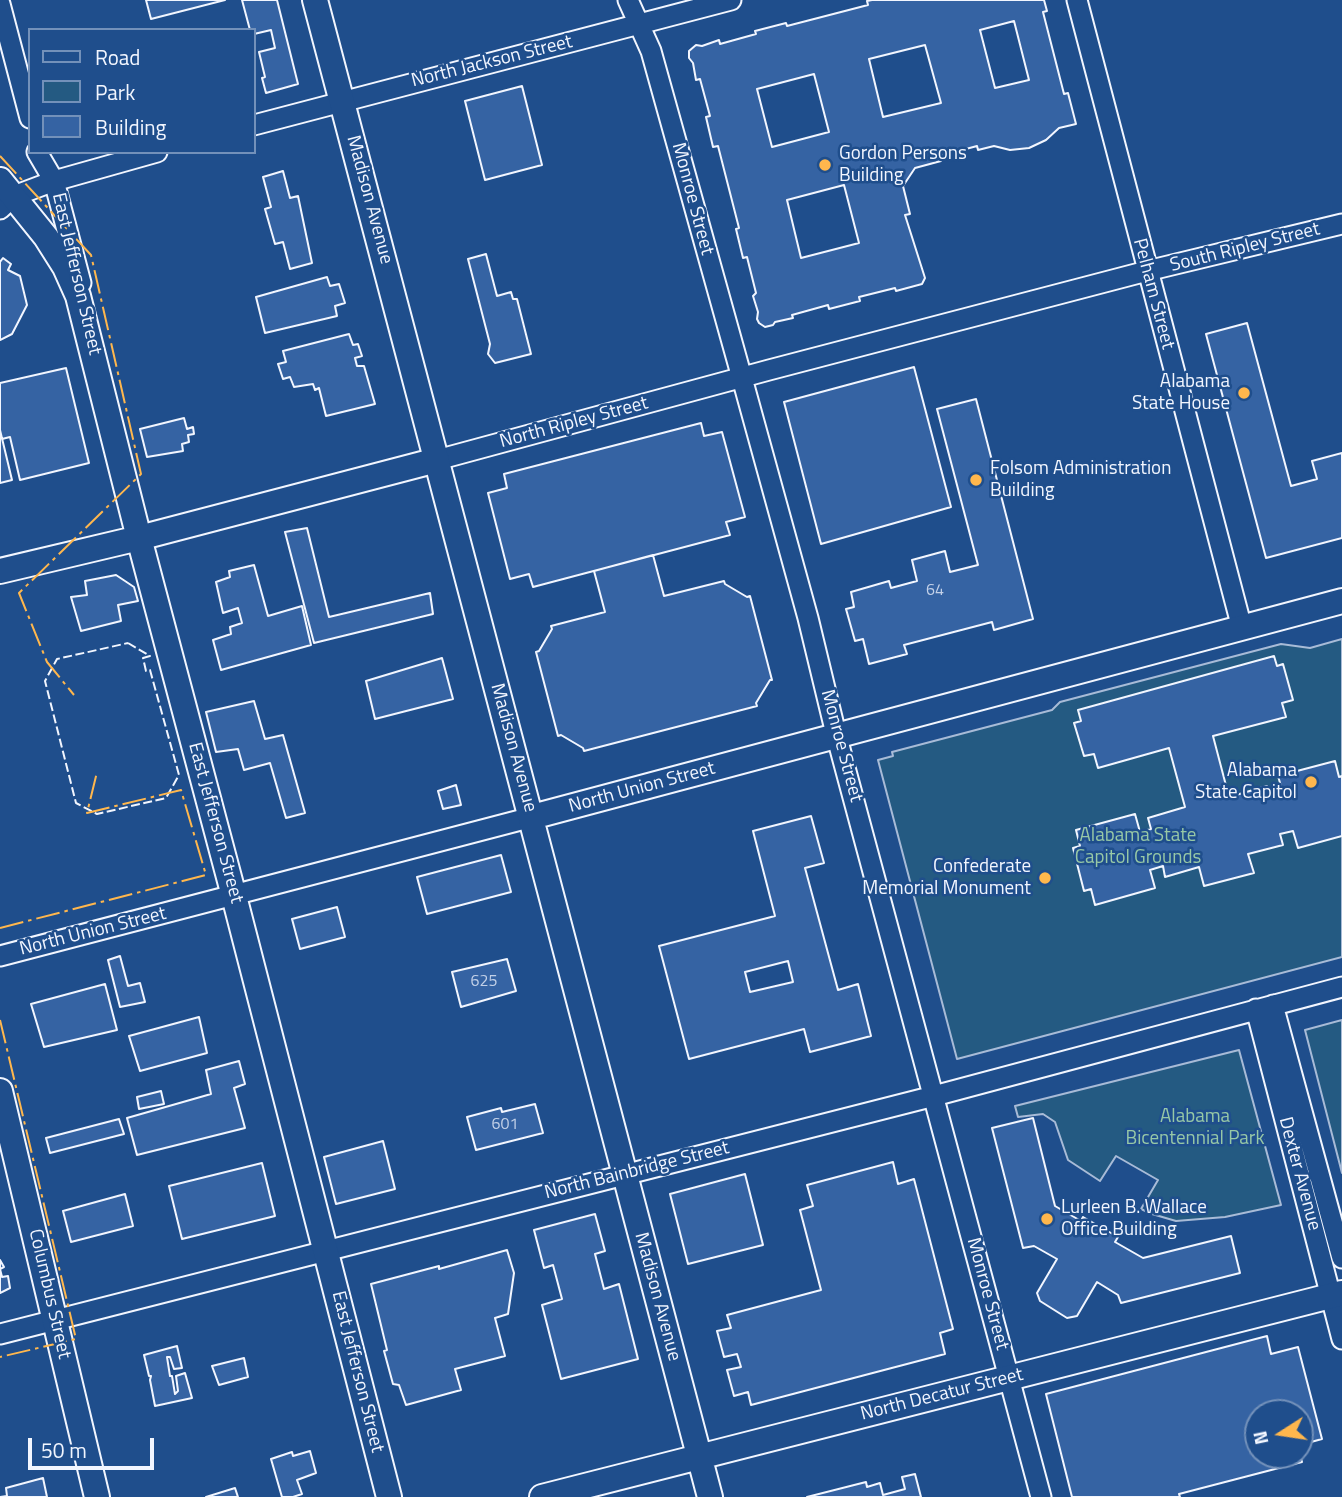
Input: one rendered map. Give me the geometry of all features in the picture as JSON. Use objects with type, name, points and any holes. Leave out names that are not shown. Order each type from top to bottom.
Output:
[{"type":"main road","name":"Madison Avenue","points":[[315,0],[710,1497]]},
{"type":"main road","points":[[5,195],[46,237],[65,267],[78,296],[93,349]]},
{"type":"main road","name":"East Jefferson Street","points":[[93,349],[139,538],[389,1497]]},
{"type":"main road","name":"North Ripley Street","points":[[0,571],[139,538],[437,460]]},
{"type":"main road","name":"North Union Street","points":[[532,817],[1342,601]]},
{"type":"main road","name":"Columbus Street","points":[[0,1091],[97,1497]]},
{"type":"main road","name":"North Decatur Street","points":[[542,1497],[1336,1294]]},
{"type":"street","name":"Monroe Street","points":[[628,0],[651,51],[742,378],[1041,1497]]},
{"type":"street","name":"North Jackson Street","points":[[256,124],[731,0]]},
{"type":"street","name":"Pelham Street","points":[[1077,0],[1242,628]]},
{"type":"street","points":[[0,4],[28,110]]},
{"type":"street","name":"East Jefferson Street","points":[[38,154],[54,181],[86,304],[93,349]]},
{"type":"street","points":[[5,195],[150,154]]},
{"type":"street","name":"South Ripley Street","points":[[1147,271],[1342,224]]},
{"type":"street","name":"North Ripley Street","points":[[437,460],[1147,271]]},
{"type":"street","name":"North Union Street","points":[[0,956],[532,817]]},
{"type":"street","name":"North Bainbridge Street","points":[[0,1334],[934,1096],[1342,987]]},
{"type":"street","name":"Dexter Avenue","points":[[1264,1007],[1342,1258]]},
{"type":"street","name":"Dexter Avenue","points":[[1264,1007],[1336,1294],[1342,1339]]},
{"type":"green space","name":"Alabama State Capitol Grounds","points":[[1342,639],[1342,957],[957,1059],[878,760],[893,756],[892,752],[1052,710],[1060,702],[1281,644],[1310,648]]},
{"type":"green space","points":[[1342,1020],[1342,1173],[1305,1030]]},
{"type":"green space","name":"Alabama Bicentennial Park","points":[[1239,1050],[1281,1205],[1225,1217],[1176,1221],[1152,1214],[1141,1209],[1158,1180],[1116,1156],[1100,1181],[1068,1160],[1055,1122],[1043,1114],[1018,1117],[1015,1106]]},
{"type":"building","points":[[146,0],[225,0],[151,19]]},
{"type":"building","points":[[242,0],[277,0],[298,84],[266,93],[259,52],[275,48],[271,30],[256,34],[256,28],[249,28]]},
{"type":"building","name":"Gordon Persons Building","points":[[1044,0],[1047,11],[1043,12],[1064,94],[1068,93],[1076,124],[1059,128],[1046,140],[1029,148],[1010,150],[994,146],[978,150],[977,146],[940,156],[941,161],[915,168],[903,186],[910,214],[905,215],[925,278],[922,284],[859,297],[860,301],[829,309],[828,305],[792,315],[793,318],[765,327],[757,319],[758,312],[753,296],[756,293],[747,257],[743,258],[736,229],[739,228],[718,146],[713,147],[706,117],[710,116],[700,79],[696,80],[689,51],[696,45],[702,46],[719,40],[720,44],[756,34],[755,31],[786,23],[787,26],[868,5],[867,1]],"holes":[[[1014,21],[1029,80],[995,88],[980,30]],[[925,45],[941,103],[883,117],[869,59]],[[814,74],[829,132],[772,147],[757,89]],[[844,185],[859,243],[801,258],[787,200]]]},
{"type":"building","points":[[522,86],[542,165],[485,180],[465,101]]},
{"type":"building","points":[[283,171],[290,198],[298,196],[312,263],[290,269],[283,242],[275,244],[265,209],[271,207],[263,177]]},
{"type":"building","points":[[486,254],[497,296],[511,292],[513,299],[517,299],[531,354],[495,363],[488,354],[490,344],[468,259]]},
{"type":"building","points":[[3,258],[11,264],[8,270],[20,276],[27,305],[12,334],[0,340],[0,262]]},
{"type":"building","points":[[327,277],[330,286],[339,284],[345,303],[335,306],[337,316],[265,333],[256,297]]},
{"type":"building","name":"Alabama State House","points":[[1247,323],[1291,486],[1317,479],[1312,461],[1342,453],[1342,538],[1266,558],[1206,334]]},
{"type":"building","points":[[349,334],[353,345],[358,344],[362,356],[355,358],[357,366],[364,366],[375,404],[326,416],[319,388],[315,390],[313,384],[294,387],[290,377],[283,379],[278,364],[286,362],[283,351]]},
{"type":"building","points":[[914,367],[951,507],[821,544],[784,402]]},
{"type":"building","points":[[66,368],[89,463],[20,480],[10,437],[2,439],[0,430],[0,383]]},
{"type":"building","name":"Folsom Administration Building","points":[[976,399],[1033,619],[994,630],[992,622],[904,645],[907,654],[869,664],[863,639],[855,641],[846,609],[854,607],[851,592],[889,581],[891,588],[917,581],[912,560],[945,551],[950,572],[978,565],[937,409]]},
{"type":"building","points":[[184,418],[187,429],[193,427],[194,434],[188,435],[189,442],[182,444],[183,451],[147,457],[140,429]]},
{"type":"building","points":[[701,423],[704,436],[722,432],[745,517],[726,522],[730,535],[533,587],[529,574],[510,579],[488,493],[507,488],[504,474]]},
{"type":"building","points":[[0,430],[12,480],[0,483]]},
{"type":"building","points":[[307,528],[329,617],[430,593],[433,614],[314,643],[285,532]]},
{"type":"building","points":[[653,555],[664,596],[724,581],[747,597],[750,596],[772,680],[756,703],[757,706],[584,751],[561,735],[558,736],[536,652],[552,629],[551,626],[605,612],[594,571]]},
{"type":"building","points":[[254,565],[268,616],[302,606],[311,645],[221,670],[213,640],[231,634],[230,627],[242,623],[238,608],[223,613],[216,582],[230,577],[229,571]]},
{"type":"building","points":[[116,575],[134,587],[138,601],[118,605],[121,621],[81,631],[71,597],[87,595],[85,581]]},
{"type":"building","name":"Alabama State Capitol","points":[[1274,656],[1277,666],[1283,664],[1293,700],[1282,703],[1286,717],[1213,736],[1229,797],[1267,786],[1270,796],[1283,793],[1278,776],[1335,761],[1339,777],[1342,776],[1342,836],[1298,848],[1293,831],[1280,834],[1283,845],[1248,854],[1254,873],[1204,886],[1199,867],[1165,877],[1163,866],[1150,870],[1155,888],[1095,905],[1091,889],[1084,891],[1073,848],[1080,846],[1076,830],[1135,814],[1140,832],[1151,829],[1148,818],[1185,807],[1169,748],[1098,768],[1094,754],[1084,756],[1074,723],[1081,721],[1078,710]]},
{"type":"building","points":[[442,658],[453,699],[375,719],[366,681]]},
{"type":"building","points":[[254,701],[265,739],[283,735],[305,813],[286,818],[270,763],[244,770],[238,749],[216,752],[206,712]]},
{"type":"building","points":[[456,785],[461,805],[443,809],[438,791]]},
{"type":"building","points":[[811,816],[824,863],[805,868],[838,990],[858,984],[871,1036],[810,1052],[804,1029],[689,1059],[659,946],[775,916],[753,831]],"holes":[[[788,961],[793,982],[750,992],[745,972]]]},
{"type":"building","points":[[501,855],[511,892],[427,914],[417,877]]},
{"type":"building","points":[[337,907],[345,937],[300,949],[292,919]]},
{"type":"building","points":[[120,956],[128,986],[140,983],[145,1002],[120,1007],[108,960]]},
{"type":"building","points":[[507,959],[516,991],[461,1007],[452,972]]},
{"type":"building","points":[[105,984],[117,1030],[44,1047],[31,1004]]},
{"type":"building","points":[[199,1017],[207,1053],[140,1071],[129,1036]]},
{"type":"building","points":[[239,1061],[245,1084],[234,1088],[245,1128],[137,1155],[127,1118],[211,1094],[206,1070]]},
{"type":"building","points":[[161,1091],[164,1104],[139,1109],[137,1097]]},
{"type":"building","points":[[535,1104],[543,1133],[476,1150],[467,1117],[501,1108],[502,1112]]},
{"type":"building","name":"Lurleen B. Wallace Office Building","points":[[1033,1118],[1055,1206],[1081,1221],[1083,1217],[1118,1237],[1115,1242],[1143,1258],[1231,1236],[1240,1273],[1121,1303],[1118,1295],[1097,1282],[1077,1316],[1067,1318],[1040,1301],[1037,1293],[1057,1259],[1034,1246],[1023,1248],[992,1128]]},
{"type":"building","points":[[119,1119],[124,1134],[50,1153],[46,1138]]},
{"type":"building","points":[[383,1141],[395,1189],[336,1204],[324,1157]]},
{"type":"building","points":[[893,1162],[898,1184],[914,1179],[953,1329],[940,1333],[945,1354],[751,1405],[748,1392],[734,1396],[727,1370],[741,1367],[737,1354],[724,1357],[717,1331],[731,1328],[727,1315],[821,1290],[800,1210],[813,1206],[807,1185]]},
{"type":"building","points":[[262,1163],[275,1216],[182,1239],[169,1186]]},
{"type":"building","points":[[745,1174],[763,1245],[688,1264],[670,1194]]},
{"type":"building","points":[[125,1194],[133,1226],[71,1242],[63,1211]]},
{"type":"building","points":[[595,1214],[605,1251],[595,1254],[604,1289],[619,1284],[638,1359],[561,1379],[542,1305],[562,1299],[553,1265],[544,1268],[534,1230]]},
{"type":"building","points":[[507,1250],[514,1273],[508,1314],[495,1318],[505,1356],[455,1369],[461,1390],[406,1405],[399,1385],[393,1384],[371,1284]]},
{"type":"building","points":[[0,1269],[2,1277],[8,1276],[10,1288],[0,1293]]},
{"type":"building","points":[[1267,1336],[1271,1354],[1298,1347],[1312,1399],[1244,1399],[1244,1469],[1275,1469],[1179,1494],[1180,1497],[1072,1497],[1046,1394]]},
{"type":"building","points":[[177,1346],[182,1368],[174,1369],[170,1357],[167,1357],[175,1394],[178,1391],[176,1376],[185,1373],[192,1398],[155,1406],[151,1376],[144,1355]]},
{"type":"building","points":[[244,1358],[248,1377],[219,1385],[212,1366]]},
{"type":"building","points":[[1314,1408],[1322,1439],[1314,1441]]},
{"type":"building","points":[[310,1451],[316,1473],[297,1480],[302,1494],[282,1497],[271,1459],[292,1452],[293,1456]]},
{"type":"building","points":[[915,1474],[921,1497],[807,1497],[866,1482],[867,1487],[880,1483],[883,1495],[905,1489],[902,1477]]},
{"type":"building","points":[[43,1478],[47,1497],[0,1497],[7,1496],[6,1488]]},
{"type":"building","points":[[235,1488],[238,1497],[206,1497]]},
{"type":"fence","points":[[128,643],[150,656],[143,658],[146,671],[150,670],[179,775],[166,798],[97,814],[76,803],[45,681],[57,659],[128,643]]},
{"type":"power","points":[[0,156],[91,255],[141,474],[19,593],[47,662],[74,695]]},
{"type":"power","points":[[0,928],[206,875],[181,790],[87,813],[97,772]]},
{"type":"power","points":[[0,1020],[76,1339],[0,1357]]},
{"type":"place","name":"Gordon Persons Building","points":[[825,165]]},
{"type":"place","name":"Alabama State House","points":[[1244,393]]},
{"type":"place","name":"Folsom Administration Building","points":[[976,480]]},
{"type":"place","name":"Alabama State Capitol","points":[[1311,782]]},
{"type":"place","name":"Confederate Memorial Monument","points":[[1045,878]]},
{"type":"place","name":"Lurleen B. Wallace Office Building","points":[[1047,1219]]}]
